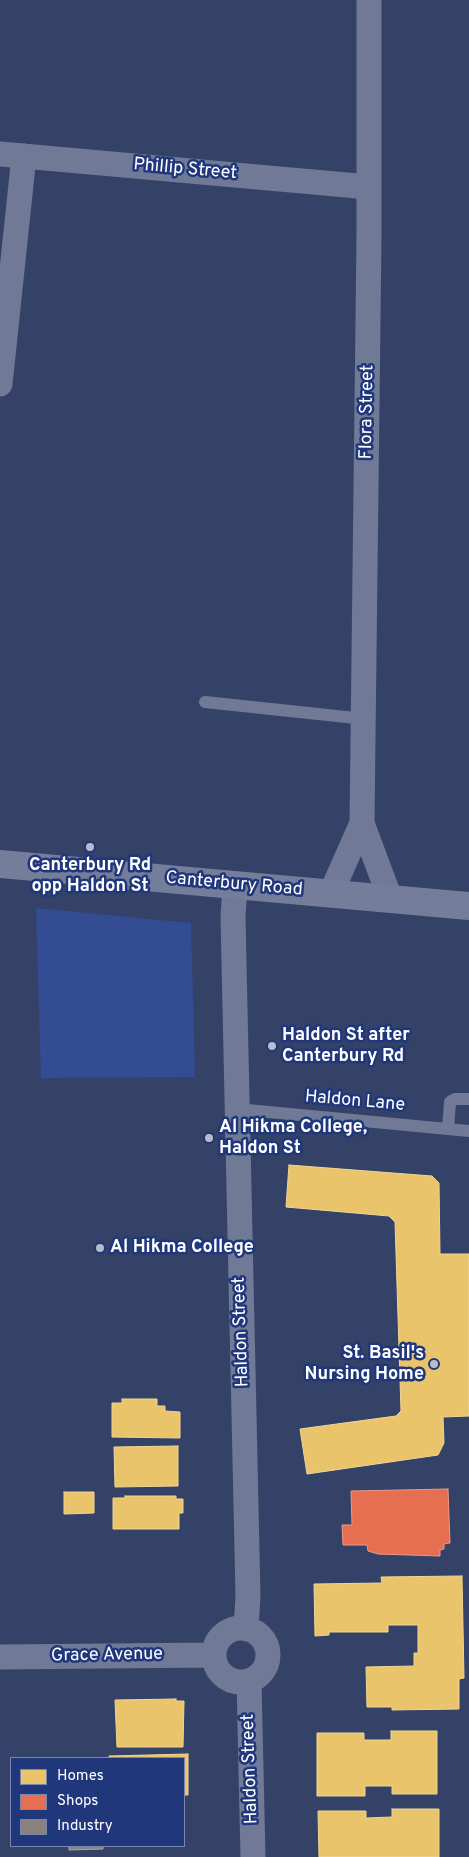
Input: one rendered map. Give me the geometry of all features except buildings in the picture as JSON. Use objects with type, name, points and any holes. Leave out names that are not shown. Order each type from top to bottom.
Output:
[{"type":"highway","name":"Canterbury Road","points":[[0,864],[469,906]]},
{"type":"street","name":"Flora Street","points":[[369,0],[370,187],[365,719],[362,823],[390,898]]},
{"type":"street","name":"Phillip Street","points":[[12,155],[370,187]]},
{"type":"street","points":[[0,384],[12,155]]},
{"type":"street","name":"Flora Street","points":[[331,893],[362,823]]},
{"type":"street","name":"Haldon Street","points":[[235,885],[233,917],[248,1596],[246,1629]]},
{"type":"street","points":[[236,1628],[246,1629],[261,1638],[268,1654],[263,1671],[249,1681],[232,1680],[224,1676],[215,1663],[214,1655],[215,1645],[220,1637],[236,1628]]},
{"type":"street","name":"Grace Avenue","points":[[0,1657],[214,1655]]},
{"type":"street","name":"Haldon Street","points":[[249,1681],[253,1857]]},
{"type":"lane","points":[[205,702],[365,719]]},
{"type":"lane","points":[[448,1129],[450,1102],[454,1099],[469,1099]]},
{"type":"lane","name":"Haldon Lane","points":[[237,1109],[469,1131]]},
{"type":"shaded area","points":[[36,908],[191,923],[195,1077],[41,1078]]},
{"type":"place","name":"Canterbury Rd opp Haldon St","points":[[90,847]]},
{"type":"place","name":"Haldon St after Canterbury Rd","points":[[272,1046]]},
{"type":"place","name":"Al Hikma College, Haldon St","points":[[209,1138]]},
{"type":"place","name":"Al Hikma College","points":[[100,1248]]},
{"type":"place","name":"St. Basil's Nursing Home","points":[[434,1364]]}]
